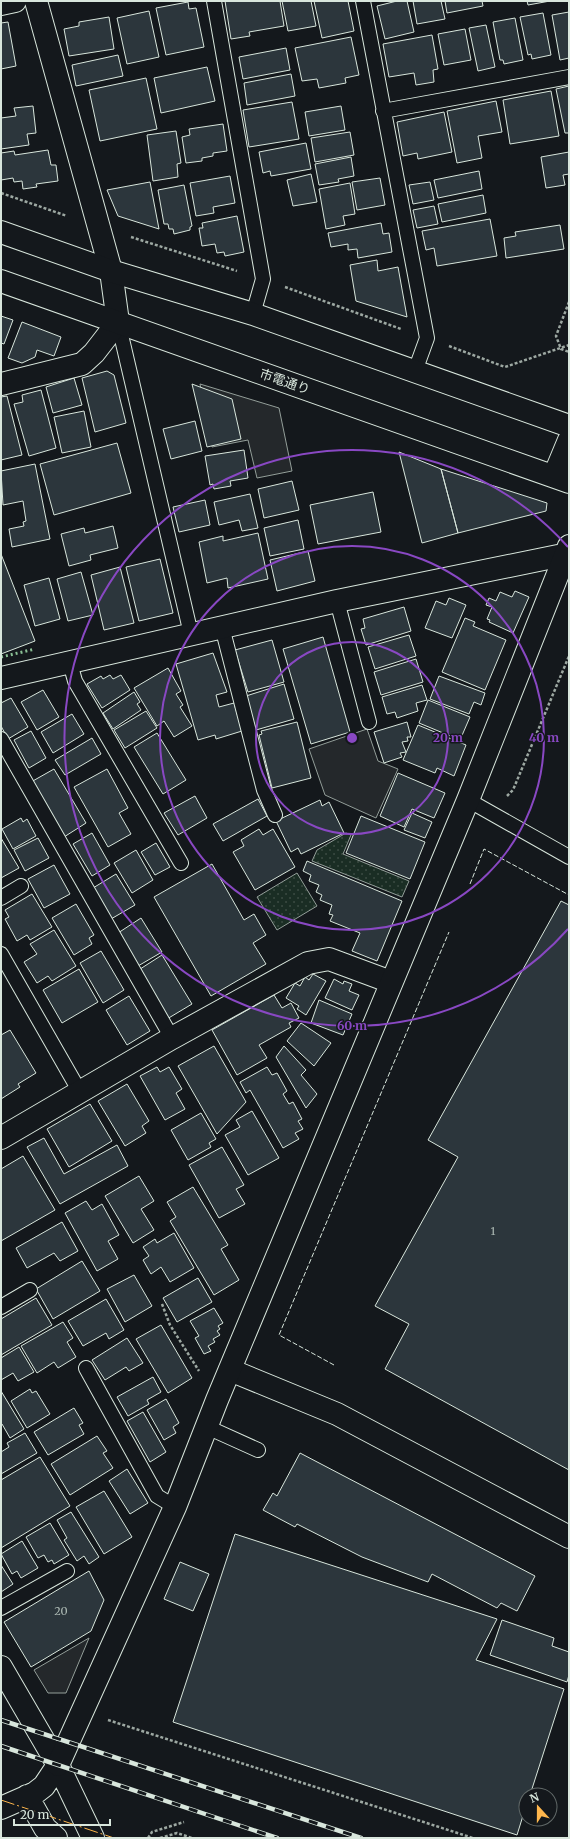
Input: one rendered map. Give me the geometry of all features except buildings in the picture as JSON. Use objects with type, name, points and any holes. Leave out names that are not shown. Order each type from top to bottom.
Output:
[{"type":"street","points":[[1,4],[15,1]]},
{"type":"street","points":[[1,384],[82,364],[94,353],[118,322],[111,271],[36,1]]},
{"type":"street","points":[[1,232],[111,271],[253,314],[569,426]]},
{"type":"street","name":"市電通り","points":[[1,281],[561,479]]},
{"type":"street","points":[[561,479],[569,440]]},
{"type":"street","points":[[1,678],[337,601],[558,556],[566,552]]},
{"type":"street","points":[[1,1808],[35,1793],[44,1786],[58,1765],[175,1507],[217,1400],[390,982],[468,800],[566,552]]},
{"type":"street","points":[[1,1138],[172,1038],[308,963],[329,959],[390,982]]},
{"type":"street","points":[[230,1370],[337,1414],[569,1537]]},
{"type":"street","points":[[1,1667],[58,1765],[93,1838]]},
{"type":"street","points":[[27,1796],[45,1828],[56,1838]]},
{"type":"lane","points":[[214,1],[263,279],[253,314]]},
{"type":"lane","points":[[363,1],[427,338],[415,371]]},
{"type":"lane","points":[[383,111],[569,77]]},
{"type":"lane","points":[[118,322],[191,634]]},
{"type":"lane","points":[[337,601],[369,722]]},
{"type":"lane","points":[[222,628],[264,790],[274,815]]},
{"type":"lane","points":[[70,663],[75,681],[181,862]]},
{"type":"lane","points":[[1,739],[172,1038]]},
{"type":"lane","points":[[468,800],[569,857]]},
{"type":"lane","points":[[1,898],[21,886]]},
{"type":"lane","points":[[1,954],[80,1092]]},
{"type":"lane","points":[[1,1307],[30,1290]]},
{"type":"lane","points":[[86,1368],[157,1496],[175,1507]]},
{"type":"lane","points":[[206,1427],[258,1450]]},
{"type":"lane","points":[[1,1608],[67,1571]]},
{"type":"path","points":[[569,302],[556,336],[561,349],[569,352]]},
{"type":"path","points":[[492,813],[513,790],[569,656]]},
{"type":"path","points":[[162,1304],[170,1325],[217,1400]]},
{"type":"path","points":[[82,1712],[473,1838]]},
{"type":"path","points":[[148,1838],[152,1832],[184,1822]]},
{"type":"path","points":[[160,1838],[177,1833],[192,1838]]},
{"type":"green space","points":[[346,833],[351,835],[343,854],[409,881],[402,897],[312,861],[317,850]]},
{"type":"green space","points":[[297,873],[317,906],[277,930],[257,897]]},
{"type":"shaded area","points":[[200,384],[279,408],[292,471],[257,478],[248,440],[212,447]]},
{"type":"shaded area","points":[[367,729],[378,761],[398,769],[376,818],[325,795],[309,749]]},
{"type":"shaded area","points":[[89,1638],[66,1693],[48,1693],[34,1670]]},
{"type":"railway","points":[[1,1720],[361,1838]]},
{"type":"railway","points":[[1,1746],[277,1838]]},
{"type":"hedge","points":[[1,657],[35,649]]},
{"type":"fence","points":[[470,884],[484,849],[569,895]]},
{"type":"fence","points":[[334,1365],[279,1335],[449,932]]},
{"type":"power","points":[[1,1800],[114,1838]]}]
